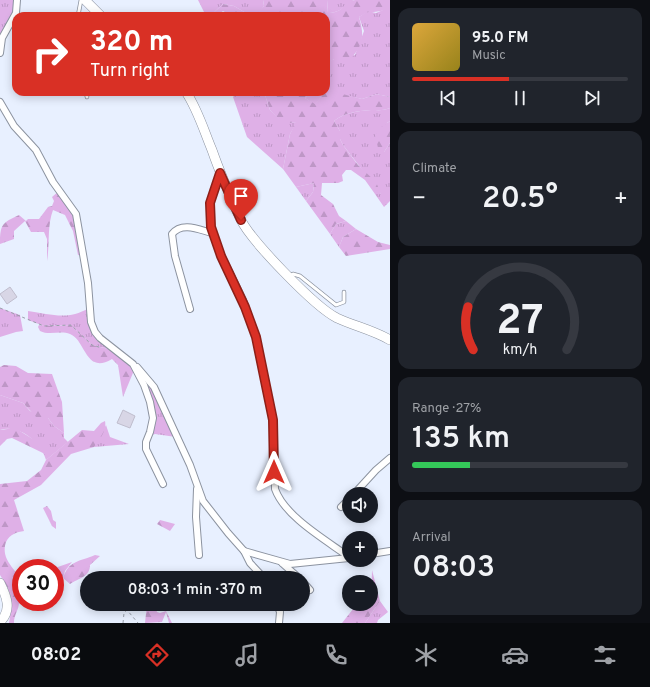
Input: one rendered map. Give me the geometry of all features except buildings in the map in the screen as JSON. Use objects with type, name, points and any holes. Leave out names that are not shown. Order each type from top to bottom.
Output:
[{"type":"main road","points":[[85,0],[97,12]]},
{"type":"main road","points":[[188,96],[201,122],[220,173],[241,220],[253,238],[314,300],[337,318],[379,333],[390,340]]},
{"type":"main road","points":[[0,583],[6,595],[8,607],[7,613],[0,622]]},
{"type":"street","points":[[16,12],[17,0]]},
{"type":"street","points":[[0,53],[2,38],[12,20]]},
{"type":"street","points":[[0,102],[14,126],[36,150],[53,182],[76,214],[88,283],[91,322],[98,335],[145,375],[154,387],[190,465],[206,506],[244,551],[250,563],[257,571]]},
{"type":"street","points":[[220,173],[210,206],[212,233],[243,300],[256,337],[273,420],[274,484],[277,494],[282,503],[296,517],[342,552]]},
{"type":"street","points":[[190,309],[175,256],[172,234],[178,230],[194,227],[212,233]]},
{"type":"street","points":[[133,364],[146,390],[152,414],[152,424],[146,442],[146,449],[163,484]]},
{"type":"street","points":[[360,487],[376,470],[390,458]]},
{"type":"street","points":[[198,486],[196,517],[199,555]]},
{"type":"street","points":[[244,551],[280,562],[296,564],[342,558]]},
{"type":"street","points":[[378,553],[390,551]]},
{"type":"street","points":[[280,562],[290,571]]},
{"type":"street","points":[[278,623],[280,611]]},
{"type":"lane","points":[[79,12],[81,0]]},
{"type":"lane","points":[[289,276],[297,274],[336,305],[344,302],[344,292]]},
{"type":"path","points":[[0,308],[44,326],[72,324],[92,345],[117,351]]},
{"type":"path","points":[[123,623],[124,614],[127,610],[138,623]]},
{"type":"green space","points":[[0,0],[17,0],[17,4],[14,12],[12,12],[12,16],[4,34],[0,33]]},
{"type":"green space","points":[[198,0],[263,0],[264,6],[260,12],[244,12],[234,6],[223,4],[214,12],[204,12]]},
{"type":"green space","points":[[263,0],[328,0],[327,12],[259,12],[264,6]]},
{"type":"green space","points":[[328,0],[354,0],[336,12],[327,12]]},
{"type":"green space","points":[[355,0],[390,0],[390,10],[368,12],[359,17],[362,30],[360,46],[348,62],[334,59],[330,62],[330,13],[337,11],[351,1]]},
{"type":"green space","points":[[223,4],[234,6],[244,12],[223,11],[214,12]]},
{"type":"green space","points":[[383,10],[390,10],[390,97],[377,94],[362,99],[330,92],[330,61],[355,55],[364,31],[359,17],[368,11],[376,13]]},
{"type":"green space","points":[[330,91],[362,99],[377,94],[390,97],[390,108],[351,113],[334,121],[340,131],[340,139],[343,145],[358,165],[376,182],[381,194],[375,194],[365,180],[351,170],[346,170],[342,175],[343,181],[338,183],[322,183],[321,195],[333,204],[339,216],[346,221],[336,224],[330,234],[306,201],[313,192],[314,183],[296,187],[283,169],[290,134],[296,122],[284,124],[270,110],[265,96],[308,96],[305,98],[315,104],[322,96],[330,96]]},
{"type":"green space","points":[[265,96],[270,110],[284,123],[297,122],[290,134],[283,169],[247,137],[233,97]]},
{"type":"green space","points":[[308,96],[322,96],[315,105],[305,98]]},
{"type":"green space","points":[[390,108],[390,121],[387,123],[384,152],[390,143],[390,201],[384,207],[375,194],[381,194],[343,145],[340,139],[340,131],[334,121],[351,113]]},
{"type":"green space","points":[[390,121],[390,143],[384,152],[379,152],[375,135],[380,128]]},
{"type":"green space","points":[[314,183],[313,192],[306,201],[296,187]]},
{"type":"green space","points":[[59,191],[72,208],[84,256],[78,255],[73,231],[65,215],[53,210],[50,222],[47,261],[47,239],[44,232],[31,232],[25,221],[14,231],[14,239],[0,244],[2,228],[6,222],[19,215],[26,221],[28,219],[39,219],[48,207],[52,206],[54,201],[52,197]]},
{"type":"green space","points":[[346,221],[356,229],[343,237],[339,247],[330,234],[336,224]]},
{"type":"green space","points":[[356,229],[378,242],[390,245],[390,249],[346,256],[339,247],[343,237]]},
{"type":"green space","points":[[0,308],[20,315],[23,331],[0,337]]},
{"type":"green space","points":[[89,308],[93,329],[117,351],[92,345],[71,325],[44,326],[28,320],[28,311],[59,316],[81,312]]},
{"type":"green space","points":[[39,325],[71,325],[92,345],[117,351],[135,368],[123,397],[118,365],[112,359],[103,363],[96,363],[91,360],[75,337],[66,333],[48,333],[40,331],[38,327]]},
{"type":"green space","points":[[4,365],[16,366],[28,373],[52,374],[62,402],[64,433],[54,426],[48,418],[38,419],[23,403],[0,395],[0,367]]},
{"type":"green space","points":[[141,371],[145,375],[176,437],[155,434],[149,436],[153,422]]},
{"type":"green space","points":[[0,395],[23,403],[30,411],[48,418],[54,426],[64,433],[64,438],[68,442],[46,460],[43,453],[34,441],[22,432],[7,429],[0,430]]},
{"type":"green space","points":[[105,421],[104,432],[94,447],[71,454],[41,485],[14,500],[24,531],[12,535],[6,542],[5,548],[5,554],[12,567],[12,611],[17,611],[14,623],[9,623],[11,598],[10,593],[0,575],[0,484],[27,481],[41,470],[46,460],[82,430],[94,431],[101,423]]},
{"type":"green space","points":[[106,425],[110,437],[129,444],[94,447]]},
{"type":"green space","points":[[15,428],[36,441],[45,454],[12,438],[7,439],[0,446],[0,430]]},
{"type":"green space","points":[[47,506],[51,511],[53,520],[56,522],[56,529],[52,526],[43,508]]},
{"type":"green space","points":[[160,520],[175,524],[170,531],[157,524]]},
{"type":"green space","points":[[95,555],[100,556],[90,565],[89,571],[80,571],[80,579],[70,584],[64,579],[65,572],[75,562]]},
{"type":"green space","points":[[72,562],[64,574],[64,565]]},
{"type":"green space","points":[[378,593],[380,601],[378,604]]},
{"type":"green space","points":[[380,601],[388,612],[378,620],[377,623],[365,623],[373,611],[378,611],[378,604]]},
{"type":"green space","points":[[146,611],[157,611],[160,613],[166,611],[172,623],[169,623],[166,612],[162,622],[145,623]]},
{"type":"green space","points":[[351,611],[373,611],[365,623],[342,623]]},
{"type":"route","points":[[241,220],[220,173],[210,203],[212,233],[227,269],[243,300],[256,337],[274,426],[274,472]]}]
